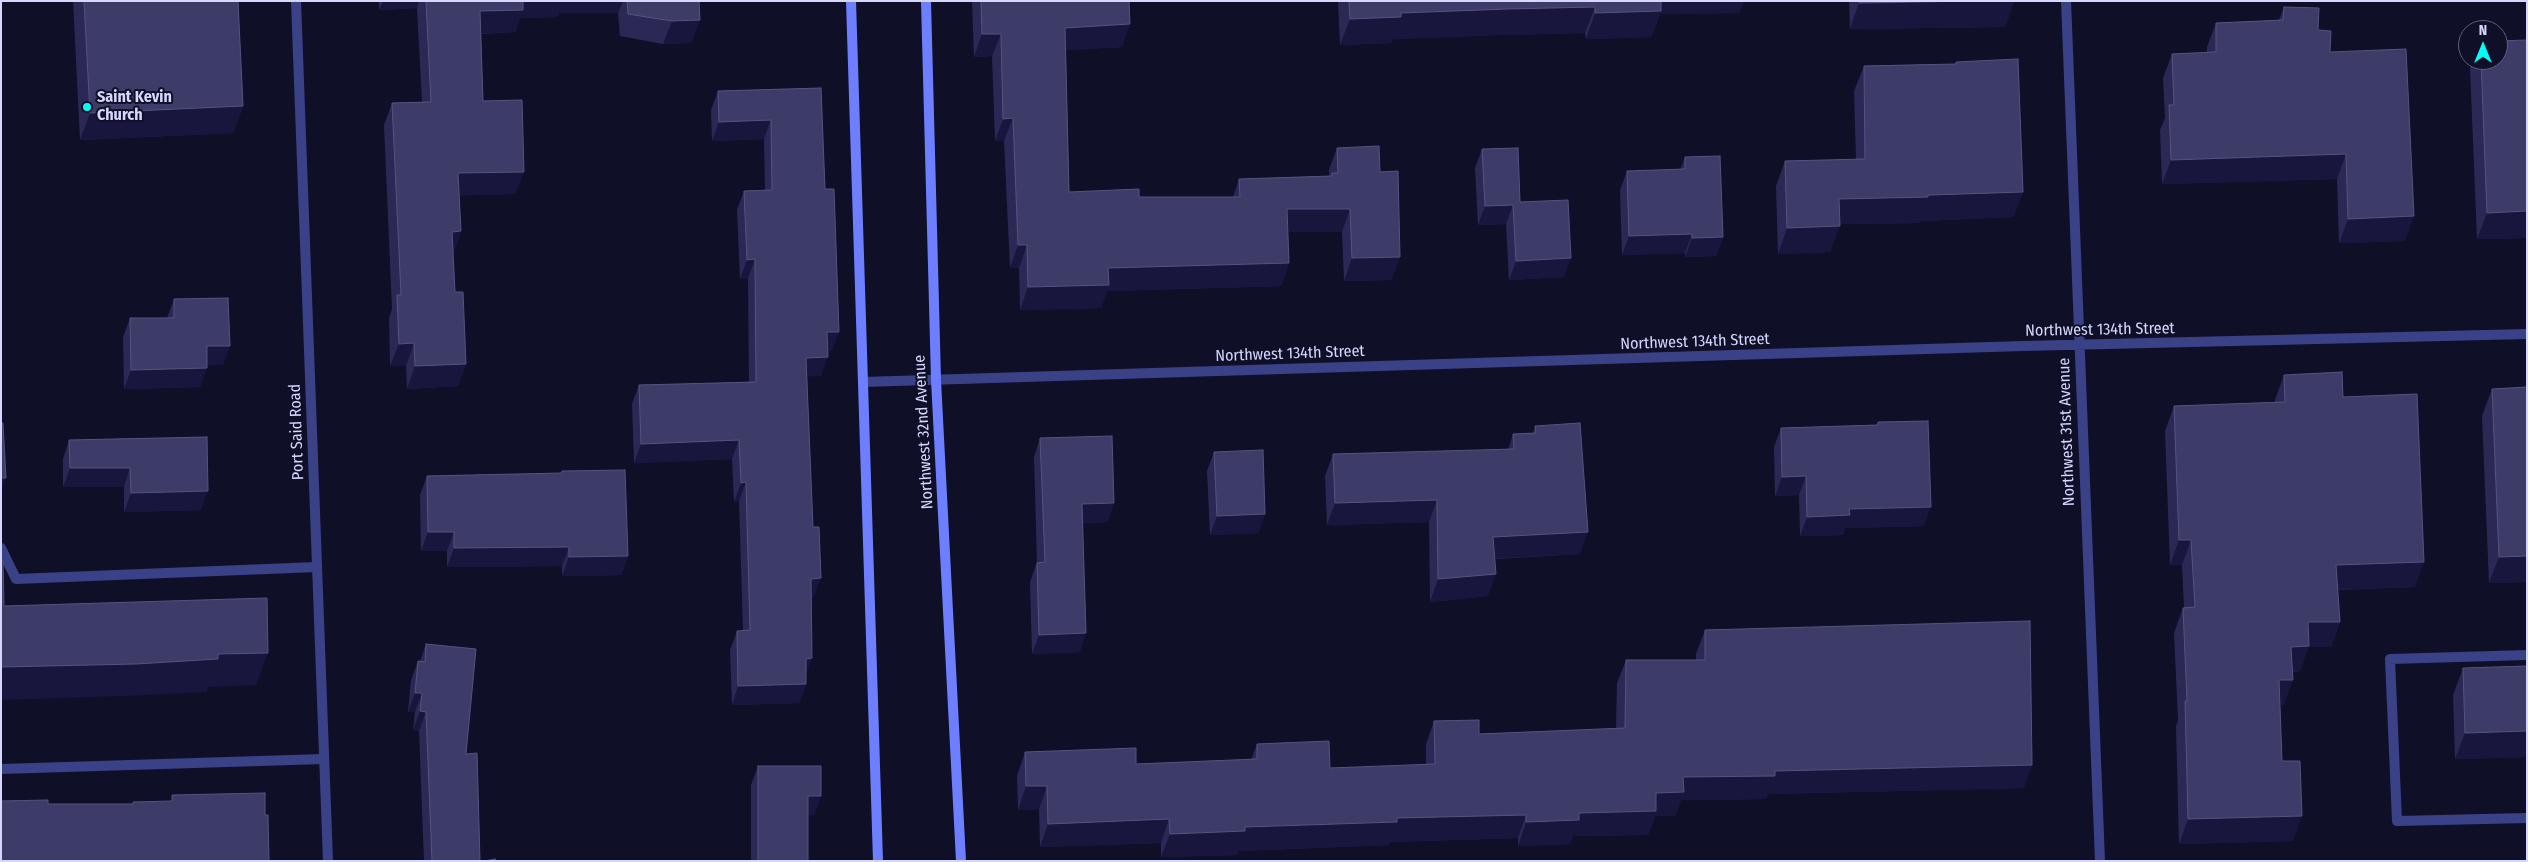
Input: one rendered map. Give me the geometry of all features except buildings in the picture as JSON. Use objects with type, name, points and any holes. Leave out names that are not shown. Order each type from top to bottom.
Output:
[{"type":"main road","points":[[851,1],[878,861]]},
{"type":"main road","name":"Northwest 32nd Avenue","points":[[926,1],[936,380],[961,861]]},
{"type":"street","name":"Port Said Road","points":[[296,1],[328,861]]},
{"type":"street","name":"Northwest 31st Avenue","points":[[2066,1],[2100,861]]},
{"type":"street","name":"Northwest 134th Street","points":[[863,382],[2527,334]]},
{"type":"street","points":[[1,548],[16,579],[317,567]]},
{"type":"street","points":[[2527,655],[2390,659],[2397,821],[2527,818]]},
{"type":"street","points":[[1,768],[324,760]]},
{"type":"place","name":"Saint Kevin Church","points":[[87,107]]}]
